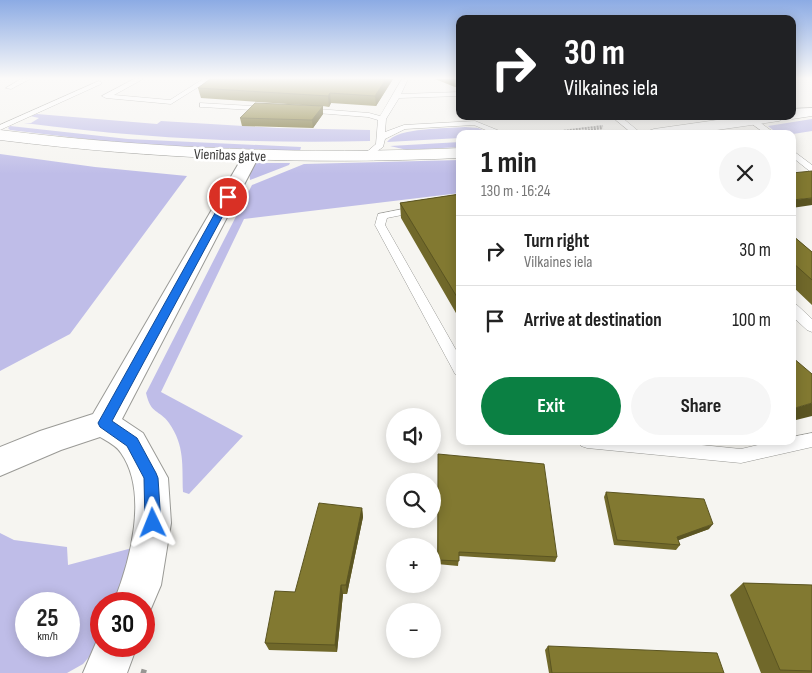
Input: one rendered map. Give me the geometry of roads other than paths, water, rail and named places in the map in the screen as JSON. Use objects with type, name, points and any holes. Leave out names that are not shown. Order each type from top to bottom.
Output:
[{"type":"main road","points":[[796,114],[812,112]]},
{"type":"main road","points":[[678,130],[737,120]]},
{"type":"main road","name":"Vienības gatve","points":[[0,135],[67,144],[135,150],[251,156],[366,156],[456,153]]},
{"type":"street","points":[[0,462],[51,440],[104,423],[251,156]]},
{"type":"street","points":[[104,423],[132,442],[151,478],[153,523],[138,592]]},
{"type":"street","points":[[105,673],[112,657]]},
{"type":"lane","points":[[0,128],[40,110]]},
{"type":"lane","points":[[303,110],[369,115],[382,120]]},
{"type":"lane","points":[[366,156],[380,145],[382,120],[388,110]]},
{"type":"lane","points":[[620,120],[633,130]]},
{"type":"lane","points":[[752,120],[766,130]]},
{"type":"lane","points":[[382,138],[392,131],[404,127],[475,123],[493,130]]},
{"type":"lane","points":[[796,156],[812,170]]},
{"type":"lane","points":[[431,206],[382,216],[380,225],[456,363]]},
{"type":"lane","points":[[796,312],[812,327]]},
{"type":"lane","points":[[796,444],[812,440]]},
{"type":"lane","points":[[636,445],[741,456],[790,445]]}]
